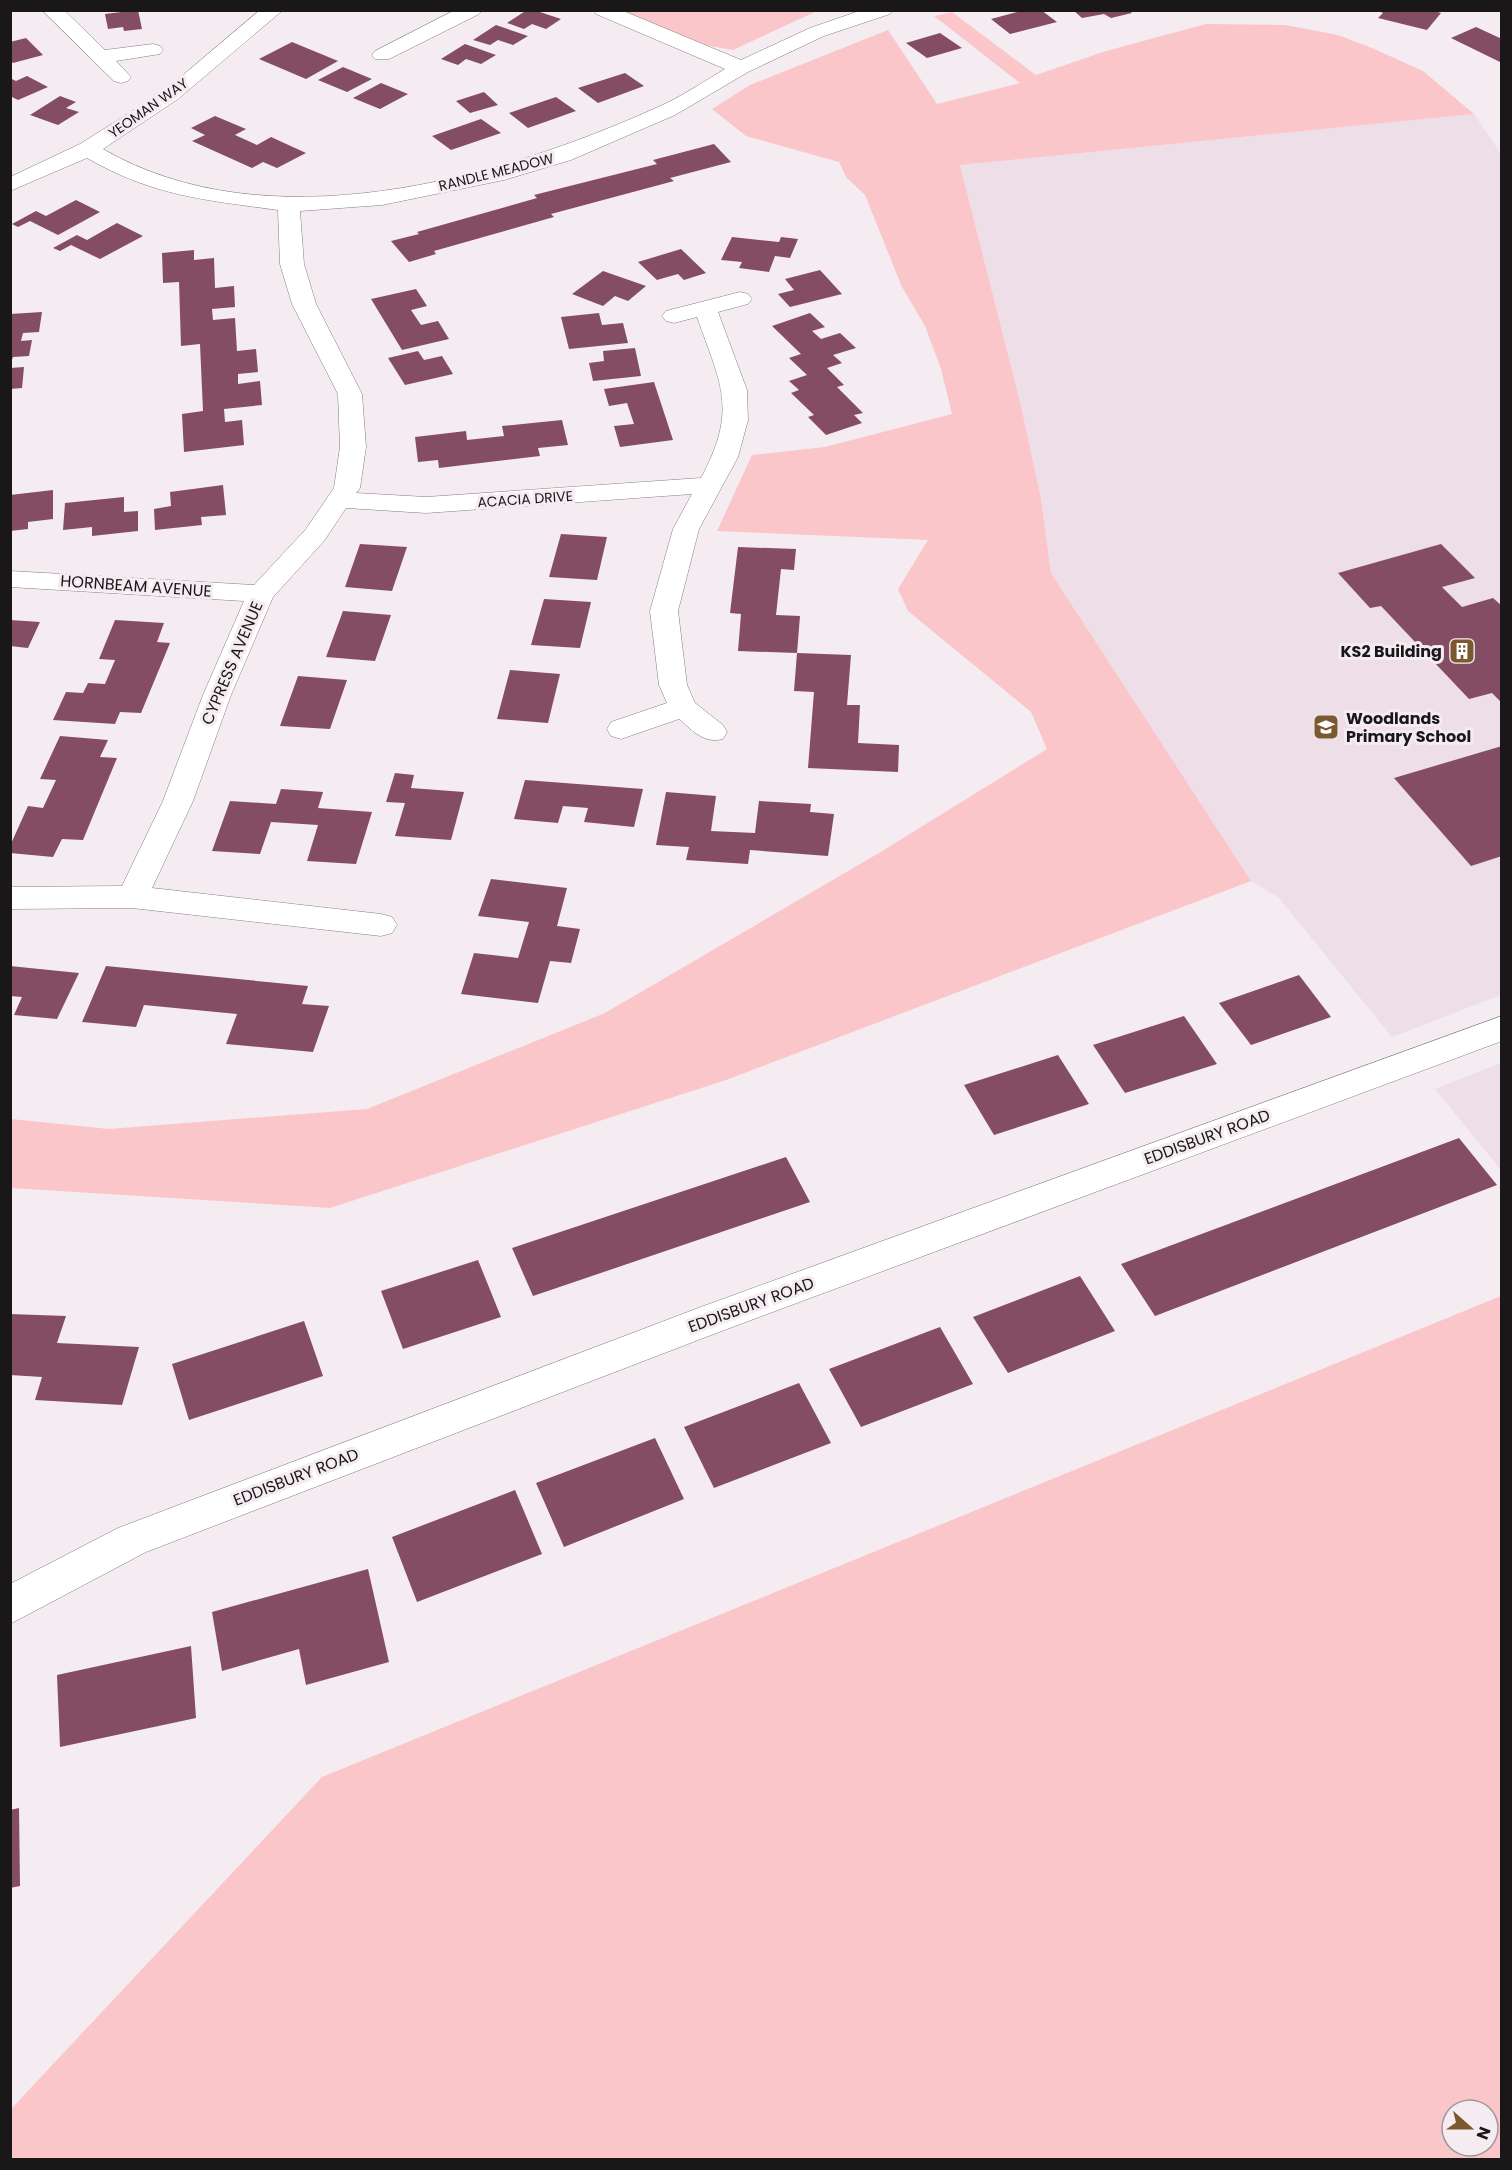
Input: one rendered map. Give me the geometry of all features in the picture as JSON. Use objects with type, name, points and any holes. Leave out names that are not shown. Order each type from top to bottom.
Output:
[{"type":"street","points":[[52,10],[121,78]]},
{"type":"street","name":"YEOMAN WAY","points":[[10,185],[88,149],[171,95],[273,10]]},
{"type":"street","points":[[382,55],[472,10]]},
{"type":"street","points":[[603,10],[741,68]]},
{"type":"street","name":"RANDLE MEADOW","points":[[88,149],[138,176],[185,191],[289,205],[382,198],[504,173],[553,158],[668,111],[741,68],[817,32],[883,10]]},
{"type":"street","points":[[100,57],[153,50]]},
{"type":"street","name":"CYPRESS AVENUE","points":[[132,897],[178,801],[217,695],[261,594],[315,535],[347,488],[353,447],[350,394],[304,304],[292,264],[289,205]]},
{"type":"street","points":[[674,316],[740,299]]},
{"type":"street","points":[[705,308],[735,390],[736,420],[724,457],[686,529],[663,611],[673,685],[683,708],[712,732]]},
{"type":"street","name":"ACACIA DRIVE","points":[[339,500],[426,505],[710,485]]},
{"type":"street","name":"HORNBEAM AVENUE","points":[[10,579],[261,594]]},
{"type":"street","points":[[621,729],[683,708]]},
{"type":"street","points":[[10,898],[132,897],[381,925]]},
{"type":"street","name":"EDDISBURY ROAD","points":[[10,1606],[132,1540],[737,1310],[1502,1028]]},
{"type":"shaded area","points":[[619,11],[817,11],[733,50],[705,45]]},
{"type":"shaded area","points":[[952,12],[1036,75],[1106,51],[1206,24],[1285,25],[1338,35],[1423,71],[1474,114],[960,165],[1021,406],[1041,499],[1051,573],[1251,881],[726,1080],[330,1208],[11,1188],[11,1119],[109,1129],[367,1109],[605,1013],[879,853],[1047,749],[1031,712],[908,611],[898,589],[928,540],[717,531],[752,455],[825,447],[952,414],[941,369],[925,326],[902,287],[865,195],[846,177],[839,162],[746,136],[712,109],[750,85],[888,30],[937,104],[1020,83],[934,16]]},
{"type":"shaded area","name":"Woodlands Primary School","points":[[1474,114],[1501,154],[1501,995],[1392,1037],[1279,898],[1251,881],[1051,573],[1041,499],[1021,406],[960,165]]},
{"type":"shaded area","points":[[1501,1063],[1501,1170],[1435,1089]]},
{"type":"shaded area","points":[[1501,1296],[1501,2159],[11,2159],[11,2109],[322,1777]]},
{"type":"building","points":[[138,10],[142,29],[124,31],[123,27],[108,29],[105,14]]},
{"type":"building","points":[[527,10],[561,19],[546,29],[532,24],[524,29],[507,23]]},
{"type":"building","points":[[1025,10],[1041,10],[1057,22],[1010,34],[991,19]]},
{"type":"building","points":[[1073,10],[1128,10],[1132,13],[1111,18],[1104,14],[1082,18]]},
{"type":"building","points":[[1377,10],[1431,10],[1441,13],[1427,30],[1378,18],[1383,13]]},
{"type":"building","points":[[496,25],[528,36],[513,45],[498,40],[490,45],[473,40]]},
{"type":"building","points":[[1476,27],[1502,39],[1502,63],[1451,38]]},
{"type":"building","points":[[940,33],[962,48],[927,58],[906,43]]},
{"type":"building","points":[[26,38],[43,55],[13,63],[10,61],[10,42]]},
{"type":"building","points":[[292,42],[338,61],[306,79],[259,59]]},
{"type":"building","points":[[465,44],[496,55],[481,64],[466,59],[458,65],[441,59]]},
{"type":"building","points":[[343,67],[372,79],[347,92],[318,80]]},
{"type":"building","points":[[625,73],[644,86],[598,103],[578,88]]},
{"type":"building","points":[[27,76],[48,87],[18,100],[10,96],[10,78],[16,81]]},
{"type":"building","points":[[381,83],[408,94],[380,109],[353,98]]},
{"type":"building","points":[[484,92],[498,105],[470,113],[456,101]]},
{"type":"building","points":[[60,96],[76,102],[66,108],[79,112],[58,125],[30,115]]},
{"type":"building","points":[[556,97],[576,111],[528,128],[509,113]]},
{"type":"building","points":[[215,116],[246,129],[235,135],[257,145],[271,137],[306,153],[277,168],[263,162],[252,168],[192,141],[205,135],[191,128]]},
{"type":"building","points":[[481,119],[501,133],[451,150],[432,136]]},
{"type":"building","points":[[714,144],[731,162],[670,178],[674,181],[551,214],[554,217],[434,251],[436,254],[409,262],[391,241],[537,198],[534,195],[657,164],[653,160]]},
{"type":"building","points":[[76,200],[100,212],[58,235],[30,221],[18,227],[12,224],[36,211],[46,216]]},
{"type":"building","points":[[117,223],[143,236],[100,259],[71,245],[60,251],[53,248],[77,235],[87,240]]},
{"type":"building","points":[[732,237],[779,242],[781,237],[798,239],[790,258],[775,256],[769,272],[739,268],[742,262],[721,260]]},
{"type":"building","points":[[681,249],[706,273],[684,280],[678,274],[657,280],[638,262]]},
{"type":"building","points":[[194,250],[194,260],[214,258],[215,288],[234,286],[235,307],[212,309],[213,320],[235,318],[237,351],[256,349],[258,372],[238,374],[238,384],[260,381],[262,405],[224,409],[225,422],[242,420],[244,445],[184,452],[182,414],[203,411],[200,344],[181,346],[179,282],[163,283],[162,253]]},
{"type":"building","points":[[820,270],[842,294],[790,307],[778,294],[794,290],[785,279]]},
{"type":"building","points":[[603,271],[646,286],[628,301],[615,296],[603,306],[572,294]]},
{"type":"building","points":[[416,289],[427,306],[411,310],[421,325],[438,321],[449,339],[402,350],[371,299]]},
{"type":"building","points":[[42,312],[39,332],[23,333],[21,341],[32,340],[29,356],[13,357],[10,365],[10,314]]},
{"type":"building","points":[[599,313],[602,325],[623,323],[628,343],[569,349],[561,317]]},
{"type":"building","points":[[810,313],[825,327],[812,331],[821,339],[840,333],[856,348],[833,355],[842,363],[827,368],[844,385],[837,387],[863,413],[854,415],[862,423],[826,435],[808,417],[814,415],[791,393],[799,390],[789,381],[807,375],[789,358],[801,354],[772,326]]},
{"type":"building","points":[[635,348],[641,376],[593,381],[589,363],[604,361],[603,351]]},
{"type":"building","points":[[418,351],[424,360],[442,356],[453,374],[405,385],[388,358]]},
{"type":"building","points":[[24,367],[22,388],[10,389],[10,368]]},
{"type":"building","points":[[654,382],[673,440],[620,447],[614,426],[634,424],[627,403],[609,406],[604,389]]},
{"type":"building","points":[[562,420],[568,445],[538,448],[540,456],[439,468],[438,460],[418,462],[415,437],[466,431],[467,440],[504,436],[502,426]]},
{"type":"building","points":[[223,485],[226,515],[201,517],[202,525],[155,530],[154,509],[171,506],[170,492]]},
{"type":"building","points":[[53,490],[53,519],[28,522],[28,529],[10,531],[10,495]]},
{"type":"building","points":[[124,497],[124,512],[138,511],[138,531],[92,536],[92,527],[63,530],[65,503]]},
{"type":"building","points":[[561,534],[607,537],[597,580],[549,577]]},
{"type":"building","points":[[360,544],[407,547],[392,591],[345,587]]},
{"type":"building","name":"KS2 Building","points":[[1441,544],[1475,578],[1442,587],[1462,607],[1493,598],[1502,606],[1502,703],[1492,693],[1469,699],[1381,606],[1370,608],[1338,573]]},
{"type":"building","points":[[738,547],[796,549],[794,570],[781,569],[776,615],[800,616],[797,653],[738,651],[741,614],[730,613]]},
{"type":"building","points":[[544,599],[591,602],[580,648],[531,645]]},
{"type":"building","points":[[343,611],[391,615],[375,661],[326,657]]},
{"type":"building","points":[[10,620],[40,622],[28,648],[10,646]]},
{"type":"building","points":[[115,620],[164,623],[157,642],[170,643],[141,713],[120,712],[115,724],[53,720],[66,692],[83,693],[88,683],[105,684],[115,660],[99,659]]},
{"type":"building","points":[[797,653],[851,655],[847,705],[860,705],[858,743],[899,745],[898,772],[808,768],[814,692],[794,691]]},
{"type":"building","points":[[510,670],[560,674],[548,723],[497,719]]},
{"type":"building","points":[[298,676],[347,680],[330,729],[280,726]]},
{"type":"building","points":[[60,736],[108,740],[100,757],[117,758],[83,840],[62,839],[53,857],[10,853],[10,846],[28,806],[43,808],[56,780],[40,779]]},
{"type":"building","points":[[1502,746],[1502,856],[1471,866],[1394,778]]},
{"type":"building","points":[[395,773],[414,775],[411,788],[464,792],[451,840],[395,836],[405,803],[386,802]]},
{"type":"building","points":[[525,780],[643,789],[634,827],[584,822],[588,808],[563,806],[558,823],[514,819]]},
{"type":"building","points":[[281,789],[323,792],[318,808],[372,812],[356,864],[307,861],[318,825],[271,822],[260,854],[212,851],[230,801],[276,804]]},
{"type":"building","points":[[666,792],[716,796],[711,831],[755,833],[759,801],[811,804],[810,812],[834,814],[828,856],[750,850],[748,864],[686,860],[689,847],[656,845]]},
{"type":"building","points":[[491,879],[567,888],[557,926],[580,929],[571,963],[550,961],[538,1003],[461,994],[474,953],[518,958],[529,922],[478,916]]},
{"type":"building","points":[[10,966],[79,973],[57,1019],[14,1015],[22,997],[10,996]]},
{"type":"building","points":[[106,966],[308,986],[302,1004],[329,1006],[313,1052],[226,1044],[237,1014],[144,1005],[136,1027],[82,1022]]},
{"type":"building","points":[[1299,975],[1331,1017],[1251,1045],[1219,1003]]},
{"type":"building","points":[[1184,1016],[1217,1064],[1125,1093],[1093,1045]]},
{"type":"building","points":[[1058,1055],[1089,1104],[994,1135],[964,1085]]},
{"type":"building","points":[[1459,1138],[1497,1185],[1155,1316],[1121,1264]]},
{"type":"building","points":[[786,1157],[810,1202],[533,1296],[512,1248]]},
{"type":"building","points":[[478,1260],[501,1317],[403,1349],[381,1291]]},
{"type":"building","points":[[1080,1276],[1115,1331],[1008,1373],[973,1317]]},
{"type":"building","points":[[10,1314],[66,1316],[57,1343],[139,1347],[122,1405],[35,1400],[42,1377],[10,1375]]},
{"type":"building","points":[[304,1321],[323,1376],[189,1420],[172,1364]]},
{"type":"building","points":[[940,1327],[973,1384],[861,1427],[829,1369]]},
{"type":"building","points":[[799,1383],[831,1443],[714,1488],[684,1427]]},
{"type":"building","points":[[655,1438],[684,1499],[564,1547],[536,1483]]},
{"type":"building","points":[[515,1490],[542,1554],[417,1602],[392,1537]]},
{"type":"building","points":[[368,1569],[389,1662],[306,1685],[299,1649],[222,1671],[212,1612]]},
{"type":"building","points":[[191,1646],[196,1718],[60,1747],[57,1675]]},
{"type":"building","points":[[19,1808],[20,1886],[10,1888],[10,1810]]},
{"type":"place","name":"KS2 Building","points":[[1462,651]]},
{"type":"place","name":"Woodlands Primary School","points":[[1326,727]]}]
